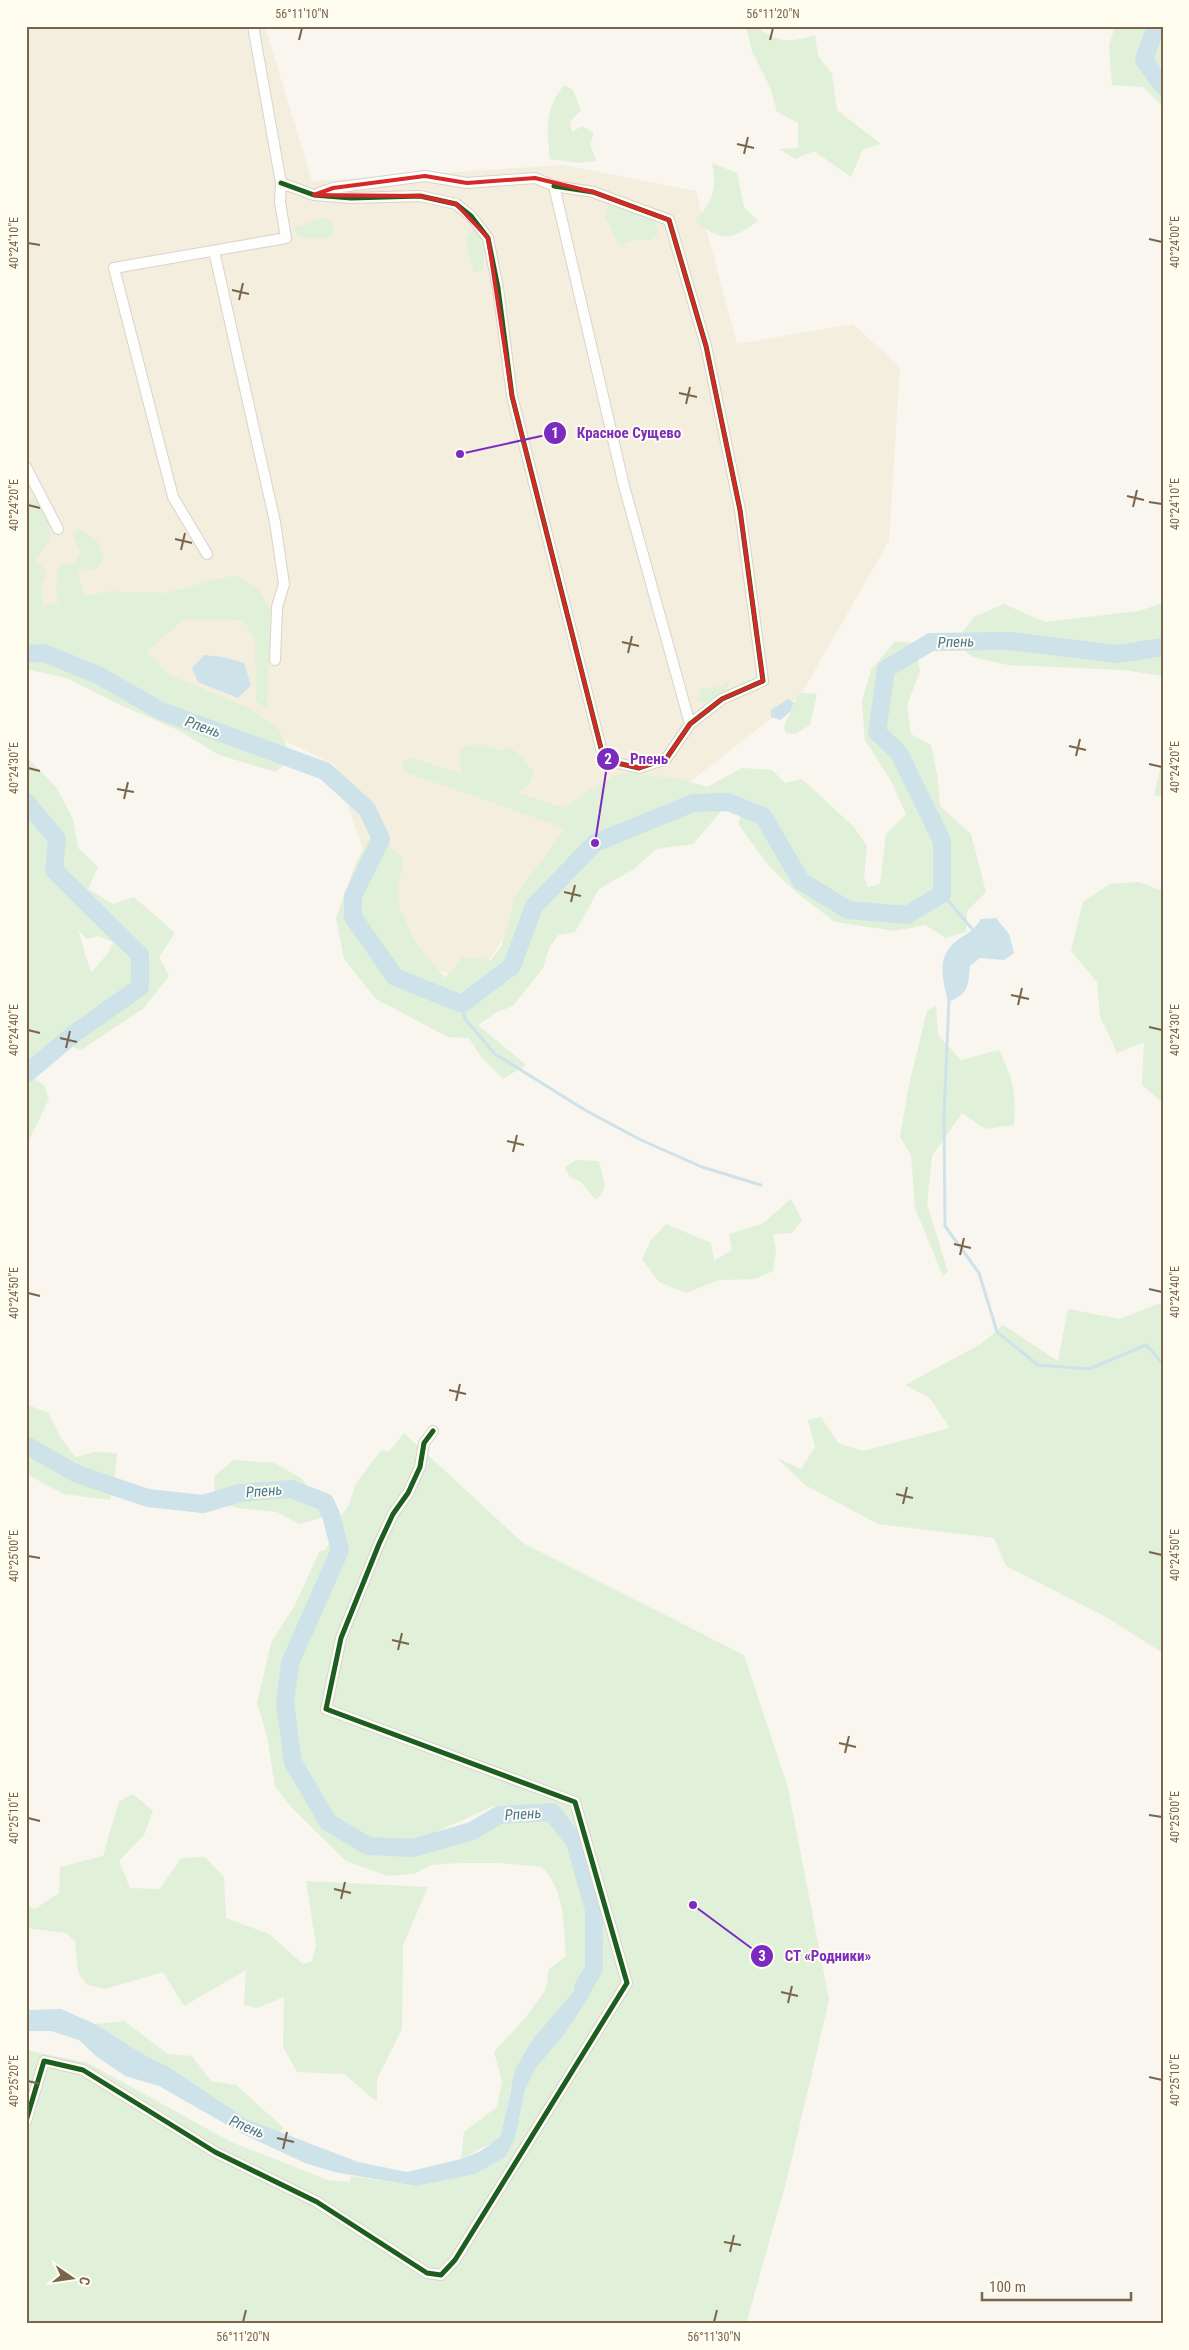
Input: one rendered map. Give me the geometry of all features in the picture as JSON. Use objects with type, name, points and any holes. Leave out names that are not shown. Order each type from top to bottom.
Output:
[{"type":"street","points":[[207,554],[173,497],[114,268],[286,238],[280,202],[281,183],[253,26]]},
{"type":"street","points":[[281,183],[314,195],[351,198],[420,196],[456,204],[471,216],[488,238],[498,288],[512,396],[604,760],[638,768],[666,759],[690,724],[722,699],[763,681],[740,510],[706,346],[669,220],[593,192],[554,186],[535,178],[467,184],[425,176],[333,188],[314,195]]},
{"type":"street","points":[[554,186],[624,486],[690,724]]},
{"type":"street","points":[[214,251],[275,522],[284,584],[277,607],[275,660]]},
{"type":"street","points":[[26,467],[58,528]]},
{"type":"street","points":[[26,2121],[44,2062],[83,2070],[215,2152],[317,2202],[427,2273],[441,2275],[455,2260],[627,1983],[575,1802],[326,1709],[341,1638],[379,1544],[393,1514],[408,1493],[420,1467],[424,1443],[433,1431]]},
{"type":"highlighted area","points":[[425,176],[467,183],[535,178],[593,192],[669,220],[706,346],[740,510],[763,681],[722,699],[690,724],[666,759],[639,768],[604,760],[512,396],[488,238],[456,204],[420,196],[314,195],[333,188]]},
{"type":"shaded area","points":[[26,26],[265,26],[312,181],[564,165],[696,191],[737,344],[853,324],[900,367],[889,541],[800,696],[686,785],[591,808],[476,979],[401,963],[334,764],[174,689],[26,631]]},
{"type":"green space","points":[[746,26],[760,26],[761,30],[768,34],[787,40],[815,35],[818,56],[832,74],[837,110],[881,144],[863,149],[851,177],[814,151],[795,159],[779,149],[798,148],[798,123],[777,112],[771,89],[752,51]]},
{"type":"green space","points":[[1115,26],[1163,26],[1163,107],[1143,87],[1112,85],[1109,46]]},
{"type":"green space","points":[[564,85],[573,90],[581,110],[570,122],[572,132],[582,126],[594,133],[590,145],[597,161],[580,163],[550,159],[548,120],[553,103]]},
{"type":"green space","points":[[712,163],[737,173],[744,207],[758,221],[733,236],[720,236],[694,222],[712,196],[714,173]]},
{"type":"green space","points":[[612,203],[622,211],[654,220],[658,233],[654,239],[635,240],[623,245],[619,244],[605,217],[608,206]]},
{"type":"green space","points":[[323,218],[330,219],[334,227],[333,236],[317,239],[298,237],[294,228]]},
{"type":"green space","points":[[476,227],[486,241],[482,270],[474,273],[468,254],[467,243],[468,238]]},
{"type":"green space","points":[[36,497],[48,521],[50,531],[46,545],[35,559],[47,572],[41,585],[43,606],[58,603],[56,590],[59,564],[74,563],[81,553],[73,537],[78,529],[96,539],[104,558],[95,570],[78,568],[78,576],[86,596],[109,591],[165,593],[235,575],[258,588],[271,611],[267,709],[256,701],[255,639],[243,620],[185,619],[147,651],[168,674],[251,709],[280,731],[291,758],[276,772],[219,755],[182,732],[116,703],[67,678],[26,669],[26,500]]},
{"type":"green space","points":[[1163,603],[1163,676],[1123,670],[1008,665],[972,657],[955,642],[974,617],[1004,604],[1045,622],[1139,611]]},
{"type":"green space","points":[[895,641],[914,643],[920,671],[907,705],[911,734],[931,745],[938,780],[940,806],[971,834],[986,892],[967,911],[966,932],[946,938],[925,925],[895,931],[835,922],[797,893],[769,866],[738,824],[744,809],[728,803],[693,844],[656,849],[634,869],[599,889],[575,932],[558,935],[549,948],[543,968],[513,1006],[497,1012],[478,1025],[526,1065],[503,1079],[481,1057],[469,1038],[448,1037],[376,999],[344,959],[336,918],[356,863],[369,839],[381,839],[404,859],[398,889],[398,904],[416,943],[445,978],[463,957],[491,960],[502,945],[515,897],[565,828],[404,772],[402,762],[410,757],[463,774],[459,758],[461,748],[472,745],[486,745],[501,751],[507,747],[513,750],[535,771],[529,784],[519,793],[564,808],[592,789],[622,773],[681,779],[707,787],[742,768],[772,770],[785,783],[802,779],[854,827],[867,846],[864,877],[868,887],[880,884],[886,834],[906,814],[890,779],[865,740],[862,701],[871,670]]},
{"type":"green space","points":[[731,679],[723,695],[704,703],[696,700],[701,688],[720,687]]},
{"type":"green space","points":[[798,694],[817,694],[810,725],[795,734],[786,733],[784,727]]},
{"type":"green space","points":[[26,756],[56,787],[73,819],[78,848],[98,867],[88,889],[113,904],[134,897],[175,933],[159,957],[169,976],[143,1009],[81,1050],[63,1043],[62,1036],[35,1079],[44,1085],[49,1099],[26,1146]],"holes":[[[78,930],[87,939],[98,936],[113,942],[108,953],[91,973]]]},
{"type":"green space","points":[[1163,757],[1163,797],[1154,795]]},
{"type":"green space","points":[[1139,882],[1163,891],[1163,1103],[1142,1085],[1144,1042],[1117,1053],[1100,1016],[1097,982],[1071,951],[1083,902],[1110,884]]},
{"type":"green space","points":[[936,1005],[938,1035],[961,1060],[999,1050],[1011,1079],[1015,1103],[1014,1125],[985,1129],[962,1113],[932,1156],[927,1204],[948,1272],[943,1276],[915,1208],[911,1155],[900,1137],[909,1085],[927,1011]]},
{"type":"green space","points":[[576,1160],[599,1161],[605,1186],[598,1199],[594,1198],[580,1181],[570,1177],[565,1168]]},
{"type":"green space","points":[[791,1199],[802,1220],[792,1233],[773,1234],[776,1251],[773,1271],[755,1279],[719,1280],[686,1293],[659,1282],[642,1259],[651,1240],[666,1224],[711,1243],[714,1261],[732,1250],[729,1234],[762,1224]]},
{"type":"green space","points":[[1163,1302],[1163,1653],[1106,1617],[1006,1566],[994,1538],[878,1524],[805,1485],[777,1458],[801,1469],[815,1447],[808,1420],[821,1417],[838,1443],[863,1451],[950,1428],[929,1397],[905,1385],[981,1344],[1003,1325],[1058,1361],[1068,1309],[1120,1319]]},
{"type":"green space","points":[[26,1404],[48,1413],[61,1438],[75,1457],[95,1452],[117,1453],[114,1487],[110,1500],[64,1494],[26,1474]]},
{"type":"green space","points":[[404,1433],[523,1543],[744,1655],[788,1788],[829,2000],[788,2175],[746,2324],[26,2324],[26,2050],[88,2063],[231,2142],[328,2180],[350,2182],[351,2176],[416,2186],[432,2182],[487,2158],[495,2141],[461,2159],[464,2132],[497,2107],[502,2081],[494,2052],[526,2017],[546,1989],[549,1969],[566,1956],[562,1909],[550,1877],[542,1867],[501,1863],[431,1865],[414,1874],[388,1876],[346,1861],[292,1808],[275,1786],[267,1736],[257,1703],[271,1643],[295,1605],[319,1552],[325,1550],[337,1533],[337,1521],[349,1505],[355,1485],[381,1450],[389,1452]],"holes":[[[493,1806],[527,1813],[499,1815],[472,1831],[414,1847],[410,1844]],[[567,2000],[505,2118],[510,2090],[533,2039]]]},
{"type":"green space","points":[[233,1460],[274,1463],[301,1478],[331,1515],[299,1524],[277,1512],[237,1508],[215,1500],[214,1477]]},
{"type":"green space","points":[[133,1794],[153,1811],[144,1835],[119,1861],[130,1888],[160,1889],[181,1858],[205,1857],[224,1877],[226,1918],[269,1934],[303,1964],[312,1961],[316,1945],[306,1881],[428,1887],[403,1945],[402,2029],[377,2079],[377,2102],[344,2074],[297,2072],[283,2047],[284,1997],[257,2008],[244,2005],[246,1970],[184,2006],[163,1972],[105,1989],[87,1985],[78,1972],[75,1941],[66,1933],[26,1928],[26,1905],[35,1909],[59,1893],[60,1867],[103,1856],[119,1801]]},
{"type":"green space","points":[[124,2021],[168,2054],[192,2056],[211,2081],[236,2085],[284,2128],[279,2133],[246,2119],[169,2067],[146,2056],[95,2024]]},
{"type":"water","points":[[204,655],[223,657],[244,663],[251,685],[238,698],[198,682],[192,668]]},
{"type":"water","points":[[788,699],[794,703],[790,712],[780,720],[771,717],[771,710]]},
{"type":"water","points":[[996,918],[1009,934],[1014,953],[1004,960],[980,958],[970,966],[968,984],[964,992],[948,1002],[942,972],[947,951],[956,941],[974,929],[981,919]]},
{"type":"water","points":[[594,1968],[588,1998],[563,2036],[535,2069],[525,2089],[515,2138],[505,2157],[475,2174],[416,2186],[334,2172],[305,2163],[243,2134],[159,2086],[125,2076],[96,2056],[79,2040],[51,2031],[26,2031],[26,2010],[61,2009],[95,2024],[146,2056],[169,2067],[246,2119],[358,2162],[407,2172],[461,2159],[481,2151],[501,2136],[515,2070],[533,2039]]},
{"type":"waterway","name":"Рпень","points":[[1156,26],[1144,60],[1163,86]]},
{"type":"waterway","name":"Рпень","points":[[26,654],[44,653],[98,675],[161,711],[325,771],[367,809],[381,839],[353,896],[353,917],[395,977],[462,1004],[512,966],[534,906],[595,843],[693,803],[728,802],[763,816],[801,881],[848,910],[907,915],[942,894],[942,841],[899,753],[877,732],[886,669],[931,642],[1009,641],[1117,654],[1163,647]]},
{"type":"waterway","name":"Рпень","points":[[26,802],[57,839],[54,870],[140,955],[140,987],[75,1033],[26,1074]]},
{"type":"waterway","points":[[942,894],[974,931],[972,933]]},
{"type":"waterway","points":[[949,999],[944,1116],[945,1226],[979,1273],[997,1332],[1038,1365],[1089,1369],[1146,1345],[1163,1364]]},
{"type":"waterway","points":[[462,1004],[465,1019],[495,1054],[585,1110],[641,1140],[702,1167],[761,1185]]},
{"type":"waterway","name":"Рпень","points":[[26,1445],[77,1474],[148,1498],[203,1504],[240,1493],[291,1489],[325,1502],[331,1515],[340,1550],[290,1663],[285,1703],[293,1762],[328,1822],[368,1846],[413,1848],[472,1831],[499,1815],[552,1812],[575,1842],[594,1910],[594,1968],[583,1988]]},
{"type":"cycle path","points":[[281,183],[314,195],[351,198],[420,196],[456,204],[471,216],[488,238],[498,288],[512,396],[604,760],[639,768],[666,759],[690,724],[722,699],[763,681],[740,510],[706,346],[669,220],[593,192],[554,186]]},
{"type":"cycle path","points":[[26,2121],[44,2061],[83,2070],[215,2152],[317,2202],[427,2273],[441,2275],[455,2260],[627,1983],[575,1802],[326,1709],[341,1638],[379,1544],[393,1514],[408,1493],[420,1467],[424,1443],[433,1431]]},
{"type":"place","name":"Красное Сущево","points":[[460,454]]},
{"type":"place","name":"Рпень","points":[[595,843]]},
{"type":"place","name":"СТ «Родники»","points":[[693,1905]]}]
